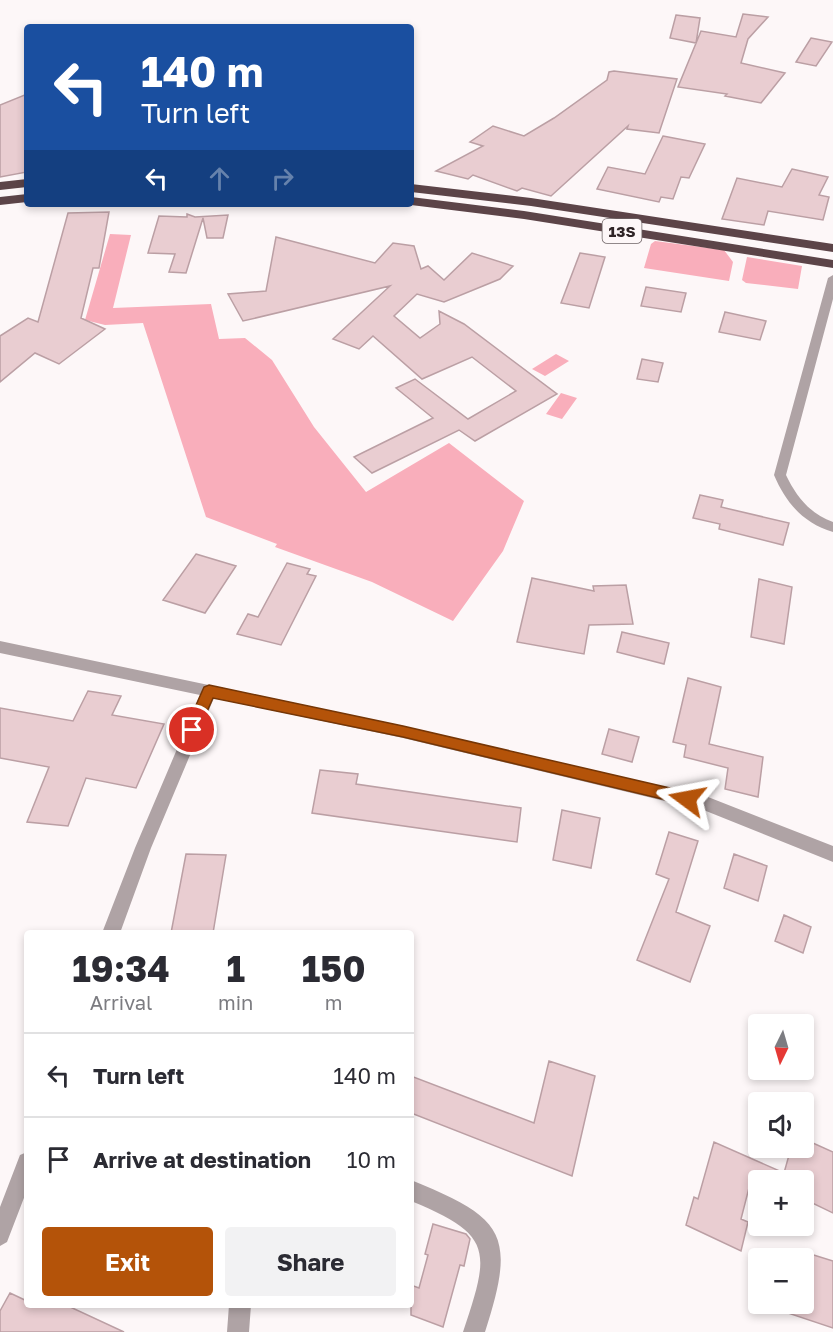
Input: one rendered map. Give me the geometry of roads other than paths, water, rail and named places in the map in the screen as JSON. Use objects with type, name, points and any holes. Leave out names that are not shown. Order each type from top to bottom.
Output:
[{"type":"highway","points":[[0,186],[24,183]]},
{"type":"highway","name":"13S","points":[[414,188],[531,202],[833,248]]},
{"type":"highway","points":[[0,201],[24,198]]},
{"type":"highway","name":"13S","points":[[414,201],[524,215],[833,264]]},
{"type":"highway","points":[[524,215],[531,202]]},
{"type":"street","points":[[833,278],[780,475],[786,491],[804,514],[833,527]]},
{"type":"street","points":[[0,647],[403,732],[708,804],[833,854]]},
{"type":"street","points":[[112,930],[143,848],[209,691]]},
{"type":"street","points":[[0,1235],[24,1170]]},
{"type":"street","points":[[414,1191],[471,1219],[488,1239],[491,1261],[489,1284],[474,1332]]},
{"type":"street","points":[[238,1332],[240,1308]]}]
